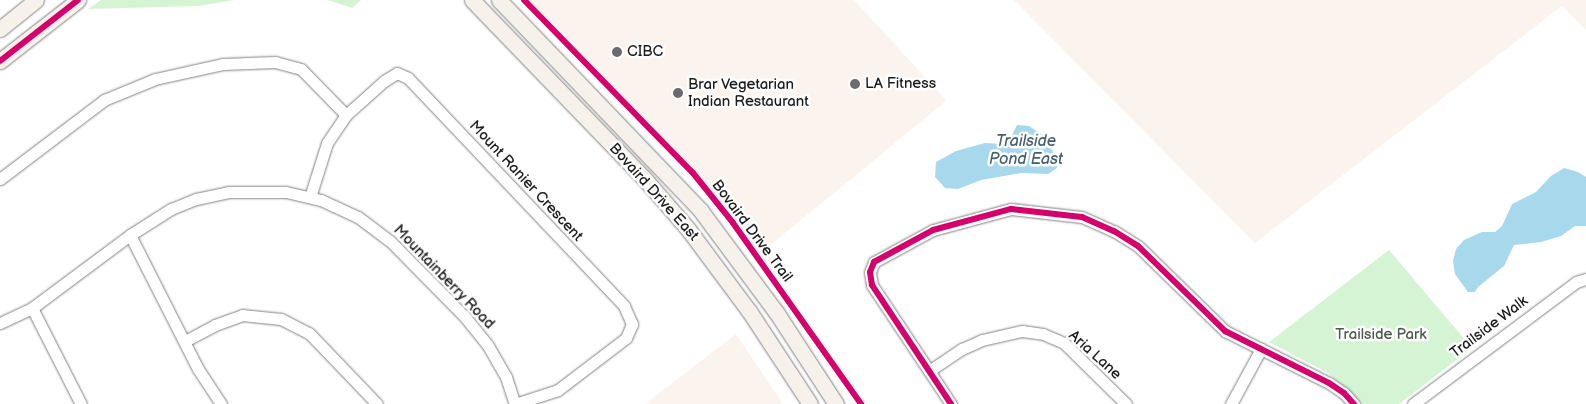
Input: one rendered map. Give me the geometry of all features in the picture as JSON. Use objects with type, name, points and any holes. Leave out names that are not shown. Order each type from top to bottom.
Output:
[{"type":"main road","points":[[0,29],[36,0]]},
{"type":"main road","points":[[0,61],[78,0]]},
{"type":"main road","name":"Bovaird Drive East","points":[[472,0],[666,203],[712,258],[810,404]]},
{"type":"main road","name":"Bovaird Drive East","points":[[499,0],[701,211],[789,331],[836,404]]},
{"type":"main road","points":[[764,334],[789,331]]},
{"type":"street","points":[[0,179],[104,100],[155,79],[223,64],[274,62],[301,70],[346,115]]},
{"type":"street","name":"Mount Ranier Crescent","points":[[310,197],[327,142],[346,115],[384,81],[397,74],[408,78],[624,306],[632,324],[626,338],[558,390],[515,404]]},
{"type":"street","name":"Mountainberry Road","points":[[0,323],[32,308],[130,235],[171,209],[220,194],[261,190],[286,192],[310,197],[358,218],[400,251],[465,317],[487,344],[506,377],[515,404]]},
{"type":"street","points":[[951,404],[872,285],[870,272],[874,262],[933,230],[1011,209],[1082,217],[1114,231],[1138,246],[1225,330],[1329,383],[1344,393],[1354,404]]},
{"type":"street","points":[[130,235],[198,369],[221,404]]},
{"type":"street","name":"Trailside Walk","points":[[1413,404],[1489,345],[1576,282],[1586,279]]},
{"type":"street","points":[[32,308],[81,404]]},
{"type":"street","points":[[185,341],[215,325],[242,315],[281,319],[309,334],[377,404]]},
{"type":"street","name":"Aria Lane","points":[[929,371],[982,340],[1022,331],[1043,334],[1064,343],[1126,404]]},
{"type":"street","points":[[1230,404],[1260,349]]},
{"type":"shaded area","points":[[528,0],[854,0],[945,99],[945,102],[757,256],[741,231],[698,176]]},
{"type":"shaded area","points":[[1014,0],[1586,0],[1586,30],[1562,6],[1255,243]]},
{"type":"shaded area","points":[[736,334],[783,404],[645,404]]},
{"type":"green space","points":[[101,0],[235,0],[198,6],[88,9]]},
{"type":"green space","points":[[328,0],[361,0],[352,8]]},
{"type":"green space","name":"Trailside Park","points":[[1389,250],[1472,348],[1399,404],[1362,404],[1328,373],[1269,342]]},
{"type":"water","name":"Trailside Pond East","points":[[1017,125],[1029,126],[1041,134],[1056,156],[1057,168],[1048,174],[1021,173],[981,180],[958,189],[945,188],[935,177],[936,162],[956,151],[985,143],[1004,144],[1012,135]]},
{"type":"water","points":[[1564,168],[1578,172],[1586,177],[1586,226],[1575,226],[1561,236],[1541,242],[1514,245],[1504,266],[1478,287],[1475,292],[1468,292],[1455,274],[1453,261],[1456,249],[1464,240],[1482,232],[1495,232],[1502,226],[1512,204],[1536,192],[1551,176]]},
{"type":"cycle path","points":[[0,61],[78,0]]},
{"type":"cycle path","name":"Bovaird Drive Trail","points":[[524,0],[693,173],[733,223],[861,404]]},
{"type":"cycle path","points":[[951,404],[872,285],[870,272],[874,262],[933,230],[1011,209],[1082,217],[1114,231],[1138,246],[1225,331],[1329,383],[1344,393],[1354,404]]},
{"type":"place","name":"CIBC","points":[[617,52]]},
{"type":"place","name":"LA Fitness","points":[[855,84]]},
{"type":"place","name":"Brar Vegetarian Indian Restaurant","points":[[678,93]]}]
